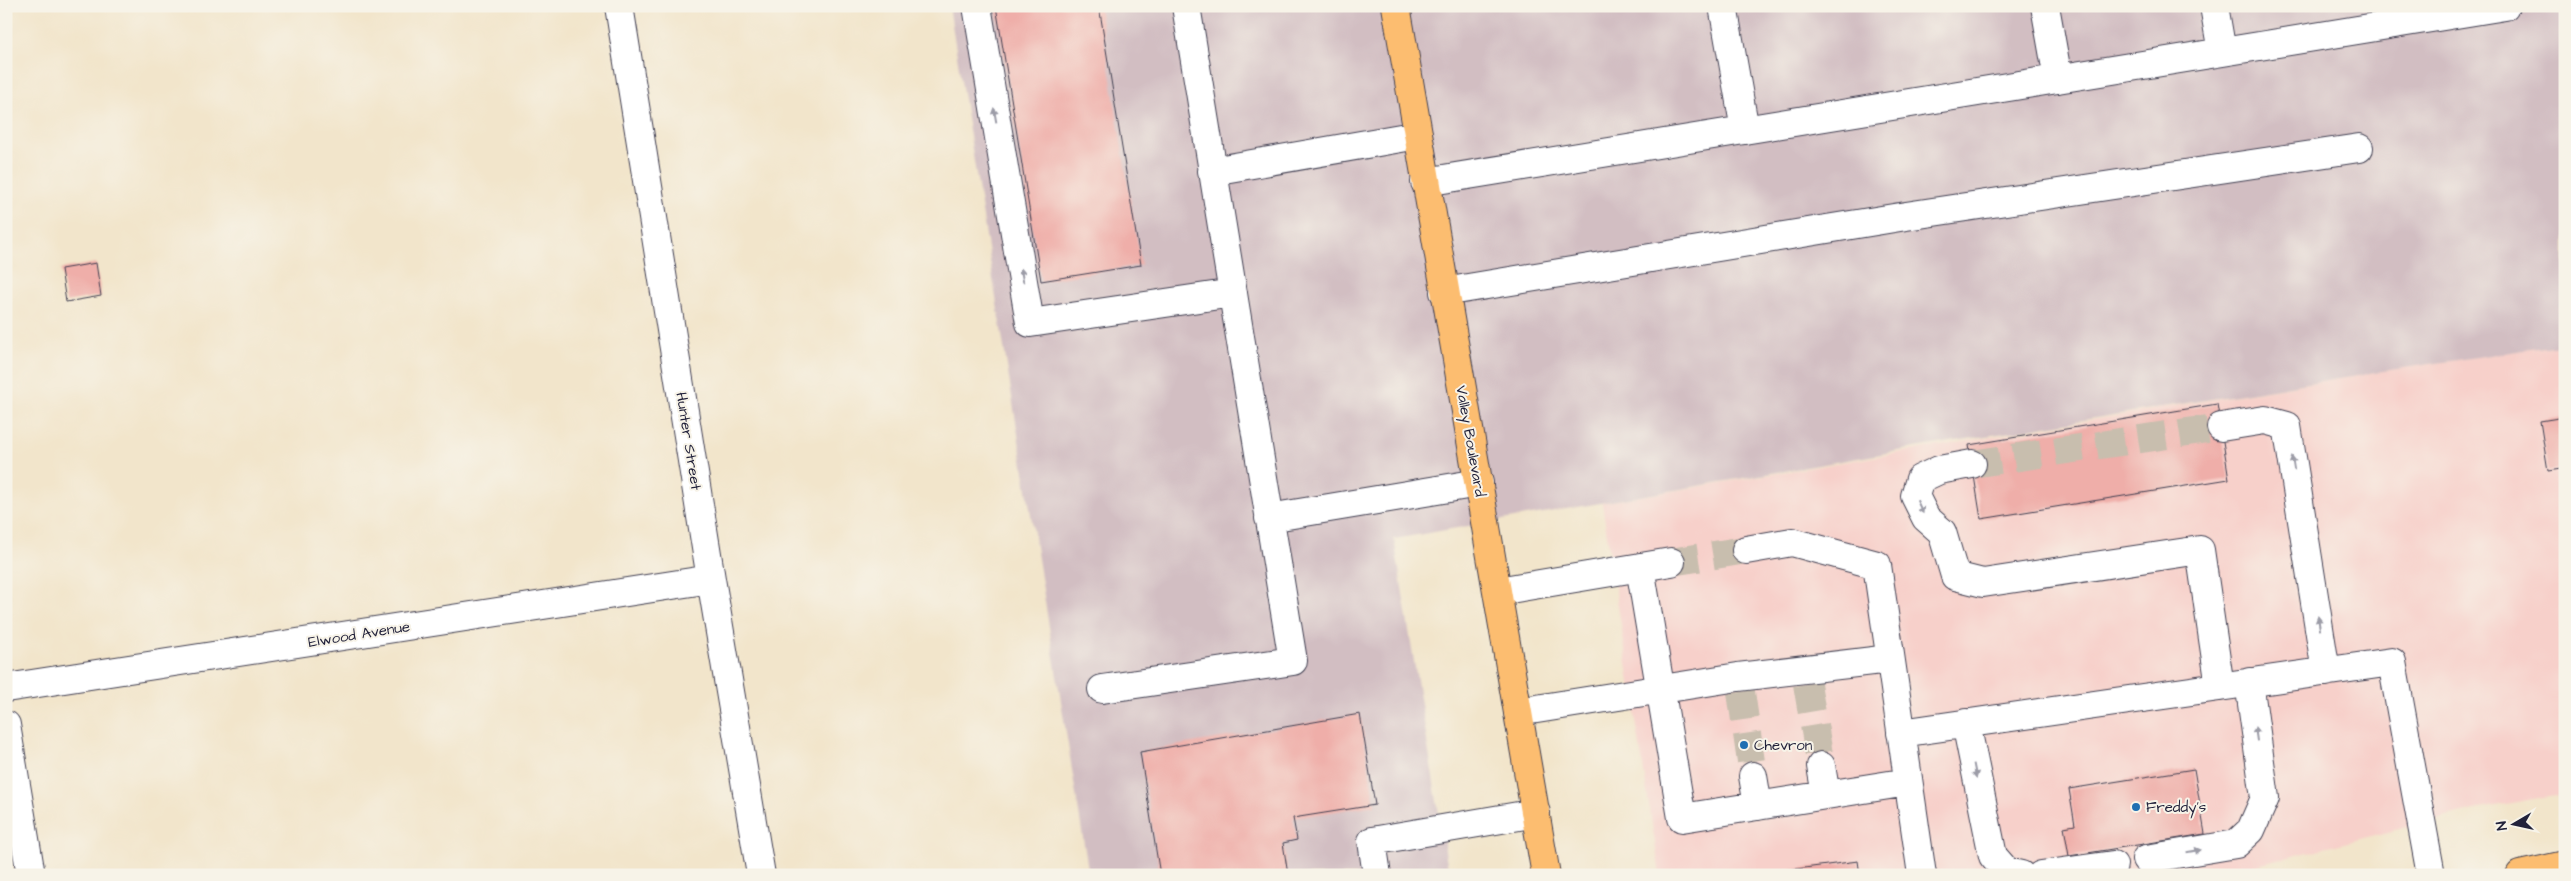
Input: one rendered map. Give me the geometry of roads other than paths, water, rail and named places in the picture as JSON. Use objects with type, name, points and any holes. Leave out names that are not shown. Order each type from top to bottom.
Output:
[{"type":"main road","name":"Valley Boulevard","points":[[1396,6],[1546,875]]},
{"type":"main road","points":[[2520,875],[2565,866]]},
{"type":"street","name":"Hunter Street","points":[[619,6],[711,579],[761,875]]},
{"type":"street","points":[[977,6],[1030,323],[1232,293]]},
{"type":"street","points":[[1102,688],[1293,661],[1186,6]]},
{"type":"street","points":[[1723,6],[1745,130]]},
{"type":"street","points":[[2045,6],[2058,79]]},
{"type":"street","points":[[2214,6],[2222,52]]},
{"type":"street","points":[[1425,182],[2505,6]]},
{"type":"street","points":[[1212,171],[1418,135]]},
{"type":"street","points":[[1444,292],[1906,216],[2359,148]]},
{"type":"street","points":[[2221,427],[2265,420],[2287,426],[2326,672]]},
{"type":"street","points":[[1972,464],[1939,470],[1920,479],[1915,496],[1926,518],[1942,532],[1955,576],[1982,583],[2200,550],[2220,687]]},
{"type":"street","points":[[1270,518],[1479,483]]},
{"type":"street","points":[[1746,550],[1792,542],[1877,565],[1922,875]]},
{"type":"street","points":[[1498,591],[1671,562]]},
{"type":"street","points":[[1640,568],[1682,818],[1908,782]]},
{"type":"street","name":"Elwood Avenue","points":[[6,688],[711,579]]},
{"type":"street","points":[[1518,712],[1662,690],[1740,685],[1805,677],[1890,659]]},
{"type":"street","points":[[1901,733],[2392,662],[2431,875]]},
{"type":"street","points":[[2146,859],[2236,844],[2251,830],[2265,798],[2249,682]]},
{"type":"street","points":[[1966,724],[1993,856],[2007,872],[2021,875]]},
{"type":"street","points":[[6,725],[32,875]]},
{"type":"street","points":[[1821,766],[1826,795]]},
{"type":"street","points":[[1753,776],[1758,806]]},
{"type":"street","points":[[1377,875],[1372,841],[1536,813]]},
{"type":"street","points":[[2041,875],[2113,865]]},
{"type":"tunnel","points":[[1972,464],[2221,427]]},
{"type":"tunnel","points":[[1671,562],[1746,550]]},
{"type":"tunnel","points":[[1807,684],[1821,766]]},
{"type":"tunnel","points":[[1741,692],[1753,776]]},
{"type":"place","name":"Chevron","points":[[1744,745]]},
{"type":"place","name":"Freddy's","points":[[2136,807]]}]
